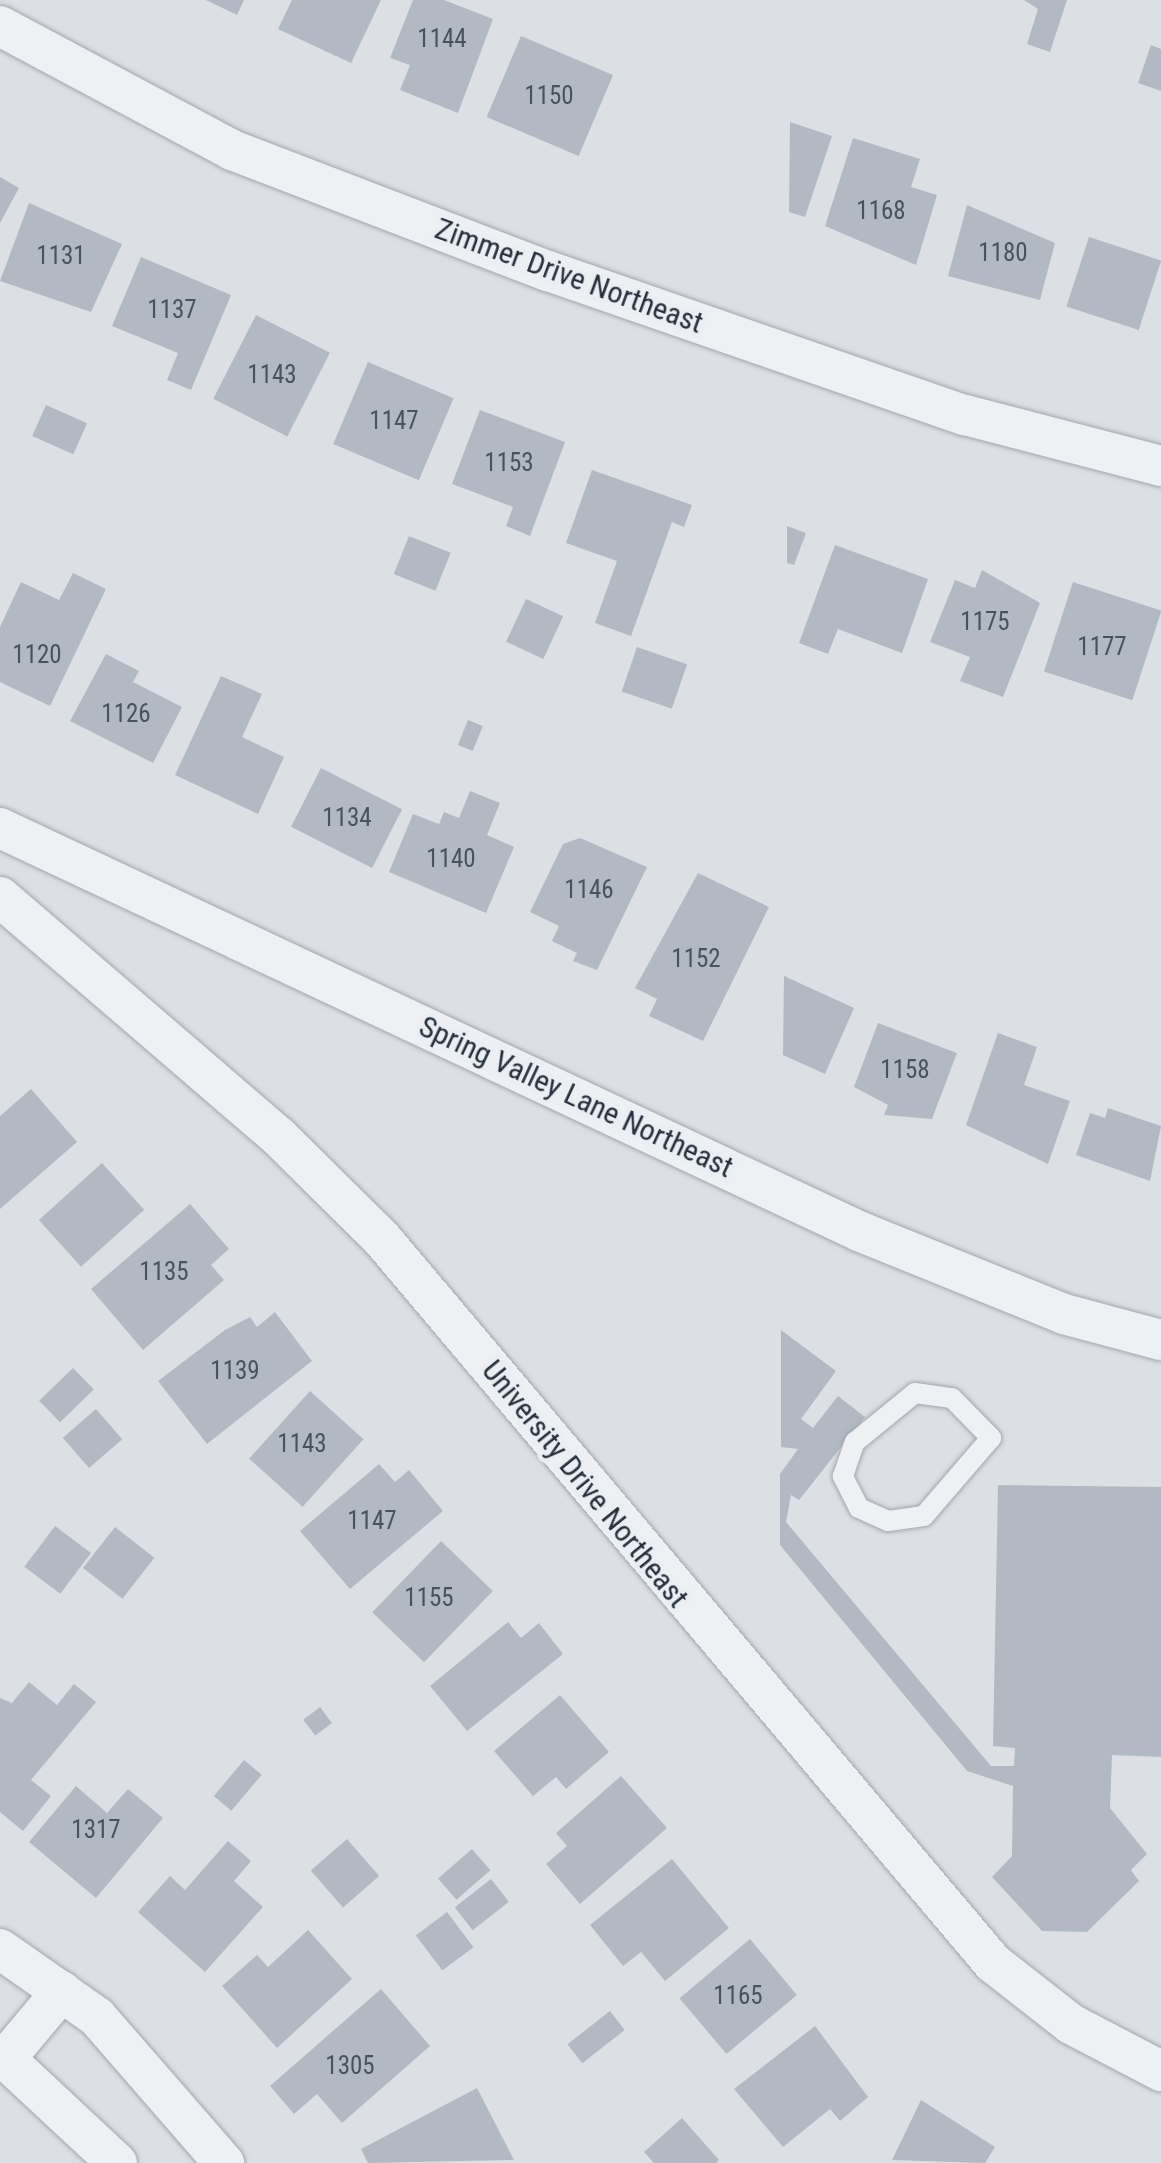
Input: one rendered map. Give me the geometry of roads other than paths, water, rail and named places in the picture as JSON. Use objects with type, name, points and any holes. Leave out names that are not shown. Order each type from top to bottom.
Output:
[{"type":"street","name":"Zimmer Drive Northeast","points":[[0,26],[232,150],[548,272],[965,415],[1158,456]]},
{"type":"street","name":"Spring Valley Lane Northeast","points":[[0,828],[892,1246],[1064,1314],[1161,1340]]},
{"type":"street","name":"University Drive Northeast","points":[[0,897],[278,1136],[382,1239],[969,1938],[1045,2006],[1161,2072]]},
{"type":"street","points":[[0,1949],[98,2016],[224,2163]]},
{"type":"street","points":[[62,1991],[3,2056],[117,2163]]},
{"type":"lane","points":[[914,1393],[952,1398],[991,1438],[924,1516],[888,1521],[859,1508],[843,1476],[855,1442],[914,1393]]}]
